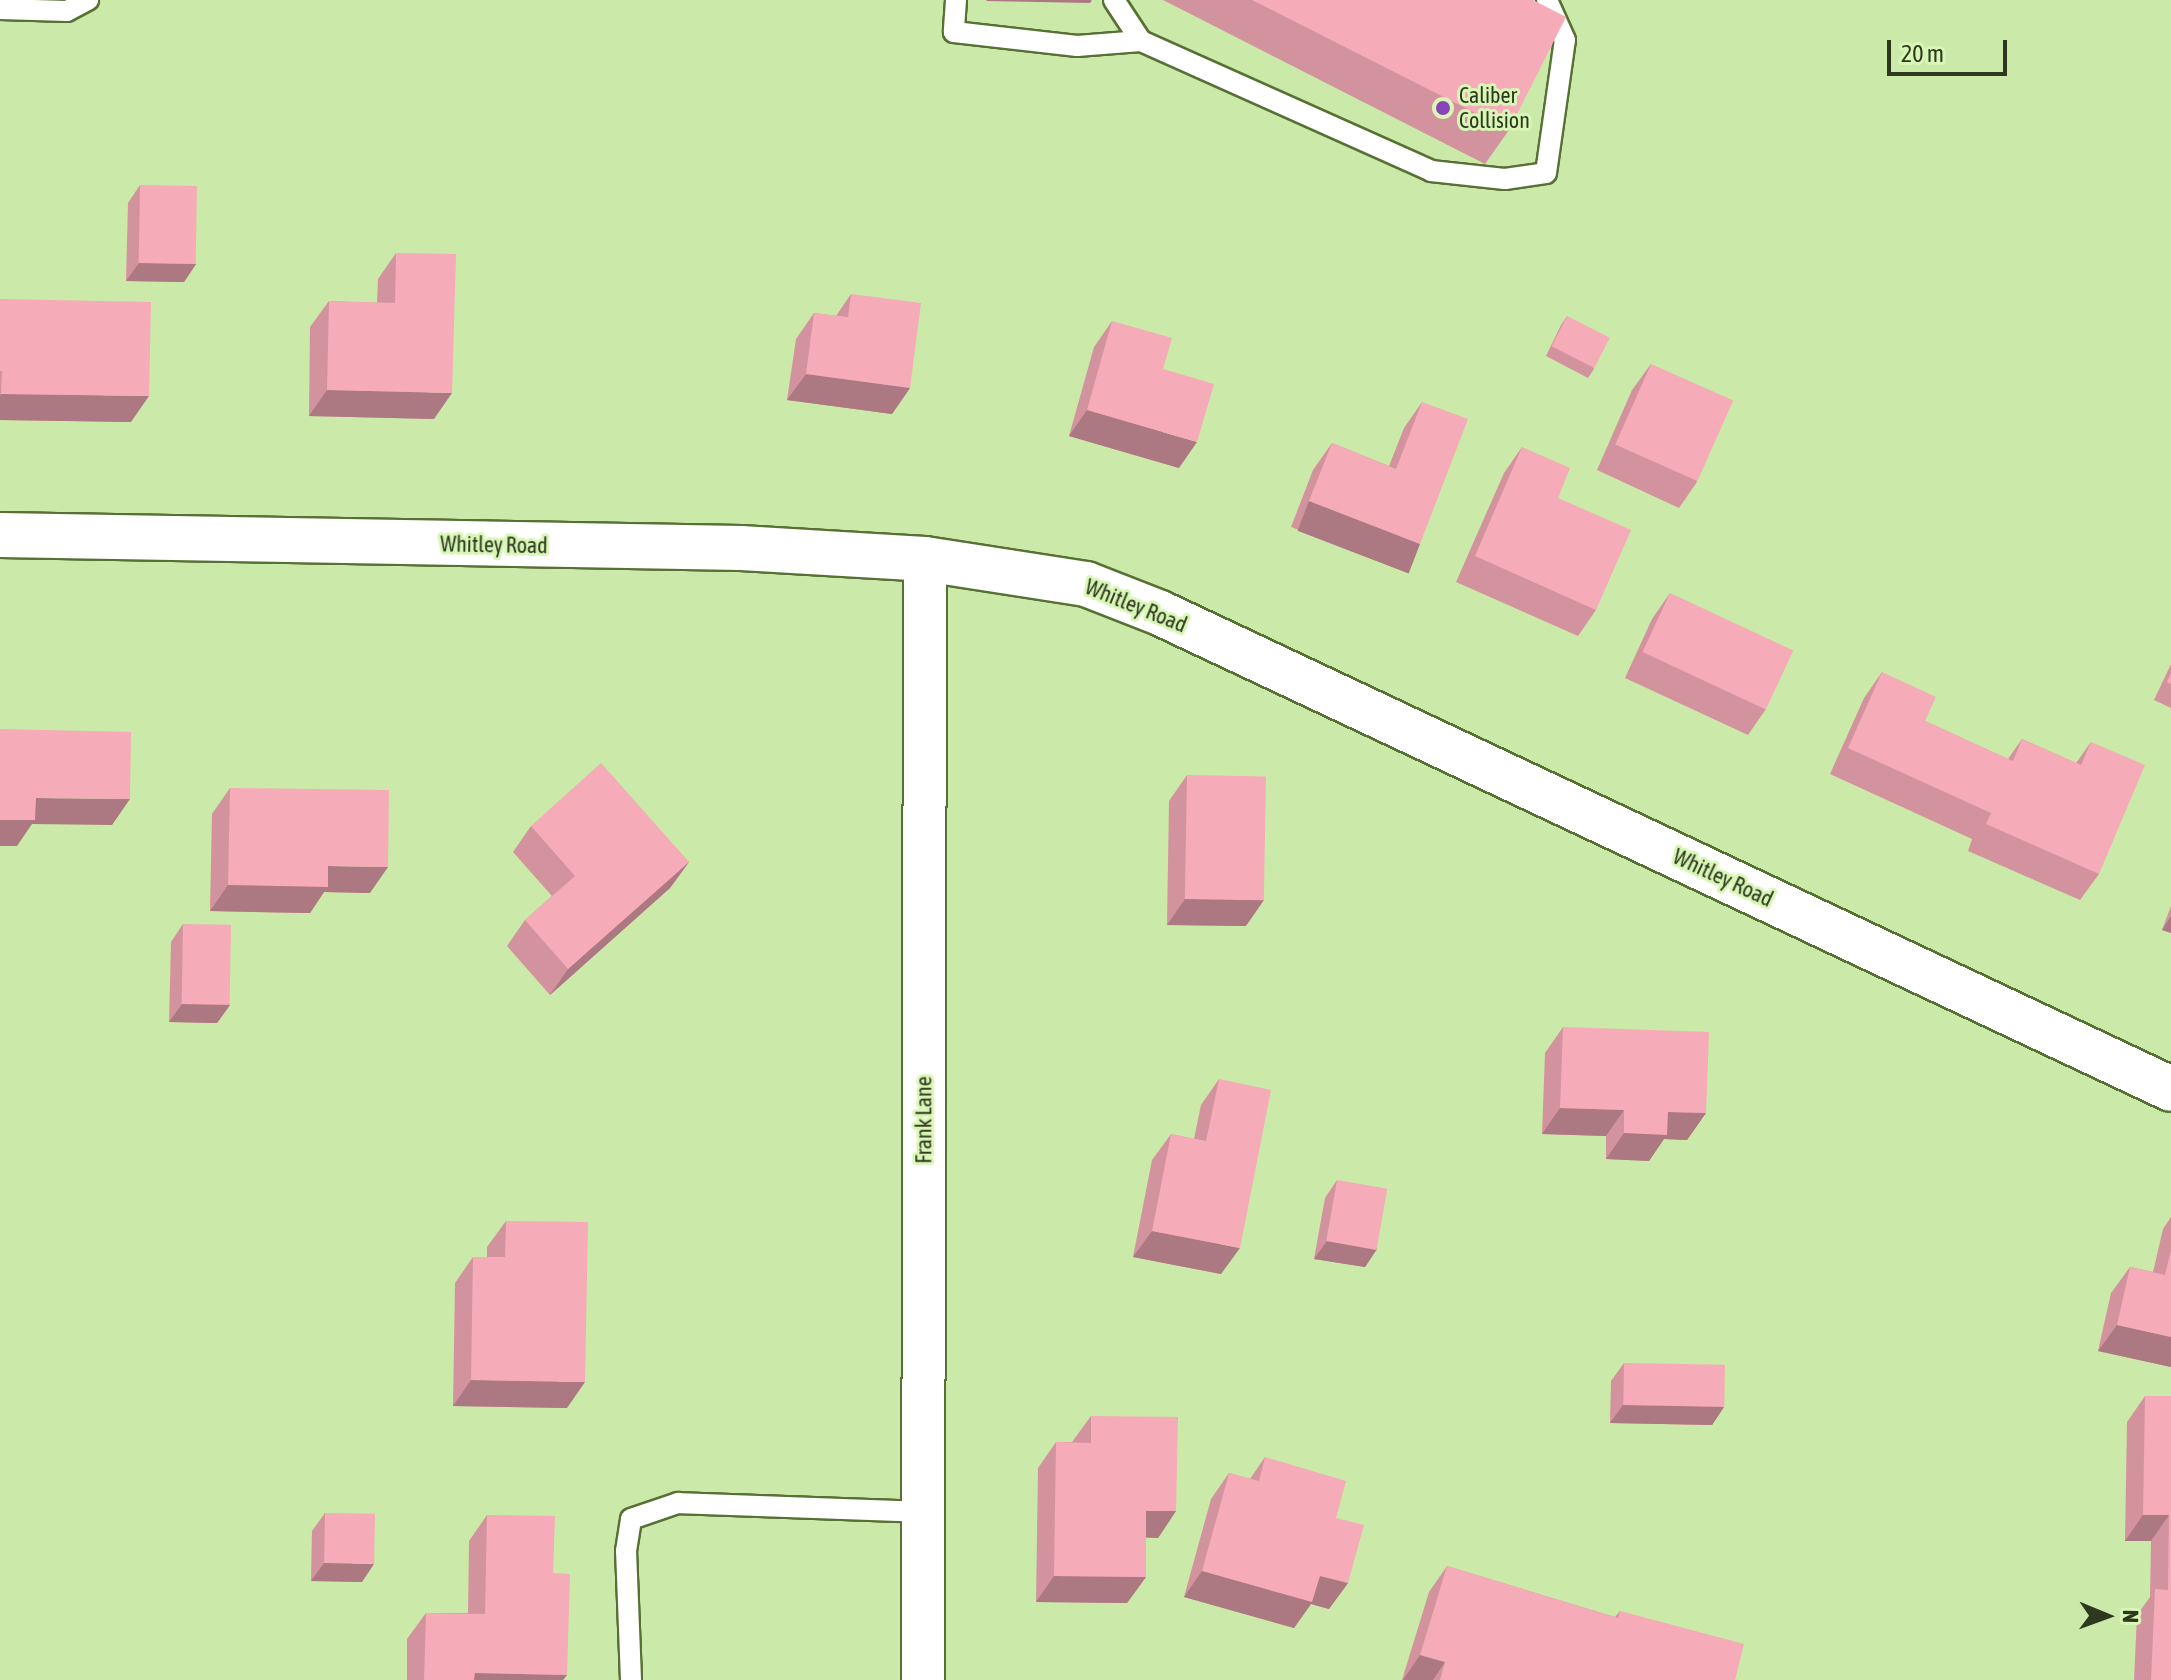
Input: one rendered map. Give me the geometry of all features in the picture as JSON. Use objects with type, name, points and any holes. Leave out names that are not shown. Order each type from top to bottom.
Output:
[{"type":"street","name":"Whitley Road","points":[[0,535],[741,548],[925,559],[1086,584],[1160,613],[2171,1089]]},
{"type":"street","name":"Frank Lane","points":[[923,1680],[925,559]]},
{"type":"lane","points":[[0,9],[67,11],[88,0]]},
{"type":"lane","points":[[956,0],[954,32],[1077,46],[1141,41],[1431,171],[1505,179],[1546,173],[1565,40],[1547,0]]},
{"type":"lane","points":[[1114,0],[1141,41]]},
{"type":"lane","points":[[631,1680],[626,1551],[631,1519],[678,1503],[923,1512]]},
{"type":"building","points":[[1252,0],[1533,0],[1566,17],[1509,130]]},
{"type":"building","points":[[140,185],[197,186],[196,264],[139,263]]},
{"type":"building","points":[[396,253],[456,254],[452,393],[327,390],[329,301],[395,303]]},
{"type":"building","points":[[851,294],[921,303],[910,388],[806,374],[814,313],[848,317]]},
{"type":"building","points":[[0,299],[151,302],[149,396],[1,394]]},
{"type":"building","points":[[1567,316],[1610,338],[1594,368],[1552,346]]},
{"type":"building","points":[[1112,321],[1172,338],[1163,369],[1214,384],[1197,442],[1087,410]]},
{"type":"building","points":[[1651,364],[1733,401],[1697,481],[1615,444]]},
{"type":"building","points":[[1422,402],[1468,419],[1420,544],[1309,501],[1332,443],[1396,469]]},
{"type":"building","points":[[1522,447],[1570,468],[1558,498],[1631,530],[1596,610],[1475,556]]},
{"type":"building","points":[[1670,593],[1793,650],[1766,709],[1643,652]]},
{"type":"building","points":[[1882,672],[1936,697],[1925,721],[2013,761],[2022,739],[2081,765],[2091,742],[2145,765],[2099,874],[1986,824],[1991,813],[1848,748]]},
{"type":"building","points":[[0,729],[131,732],[130,799],[36,798],[35,820],[0,820]]},
{"type":"building","points":[[601,763],[689,862],[568,969],[525,920],[575,876],[531,826]]},
{"type":"building","points":[[1187,775],[1266,776],[1264,900],[1185,899]]},
{"type":"building","points":[[230,788],[389,790],[388,867],[328,866],[328,887],[228,885]]},
{"type":"building","points":[[183,924],[231,925],[230,1005],[182,1004]]},
{"type":"building","points":[[1563,1027],[1709,1032],[1706,1113],[1668,1112],[1667,1135],[1624,1133],[1624,1110],[1560,1108]]},
{"type":"building","points":[[1219,1079],[1271,1090],[1240,1248],[1152,1231],[1171,1134],[1206,1141]]},
{"type":"building","points":[[1337,1180],[1387,1189],[1376,1250],[1326,1241]]},
{"type":"building","points":[[506,1221],[588,1222],[585,1382],[471,1380],[473,1257],[505,1257]]},
{"type":"building","points":[[2171,1250],[2171,1337],[2117,1325],[2130,1267],[2165,1275]]},
{"type":"building","points":[[1624,1363],[1725,1365],[1724,1407],[1623,1405]]},
{"type":"building","points":[[2145,1396],[2171,1396],[2171,1680],[2151,1680],[2155,1589],[2168,1590],[2169,1515],[2143,1515]]},
{"type":"building","points":[[1091,1416],[1178,1417],[1176,1511],[1146,1511],[1146,1577],[1054,1576],[1056,1442],[1091,1443]]},
{"type":"building","points":[[1265,1457],[1346,1481],[1336,1518],[1364,1525],[1348,1583],[1320,1576],[1312,1602],[1202,1571],[1229,1473],[1259,1481]]},
{"type":"building","points":[[325,1513],[375,1514],[374,1564],[324,1563]]},
{"type":"building","points":[[487,1515],[555,1516],[553,1573],[570,1574],[567,1675],[475,1673],[474,1680],[424,1680],[426,1613],[485,1614]]},
{"type":"building","points":[[1447,1566],[1618,1618],[1620,1611],[1744,1644],[1735,1680],[1440,1680],[1445,1662],[1420,1655]]},
{"type":"place","name":"Caliber Collision","points":[[1443,108]]}]
